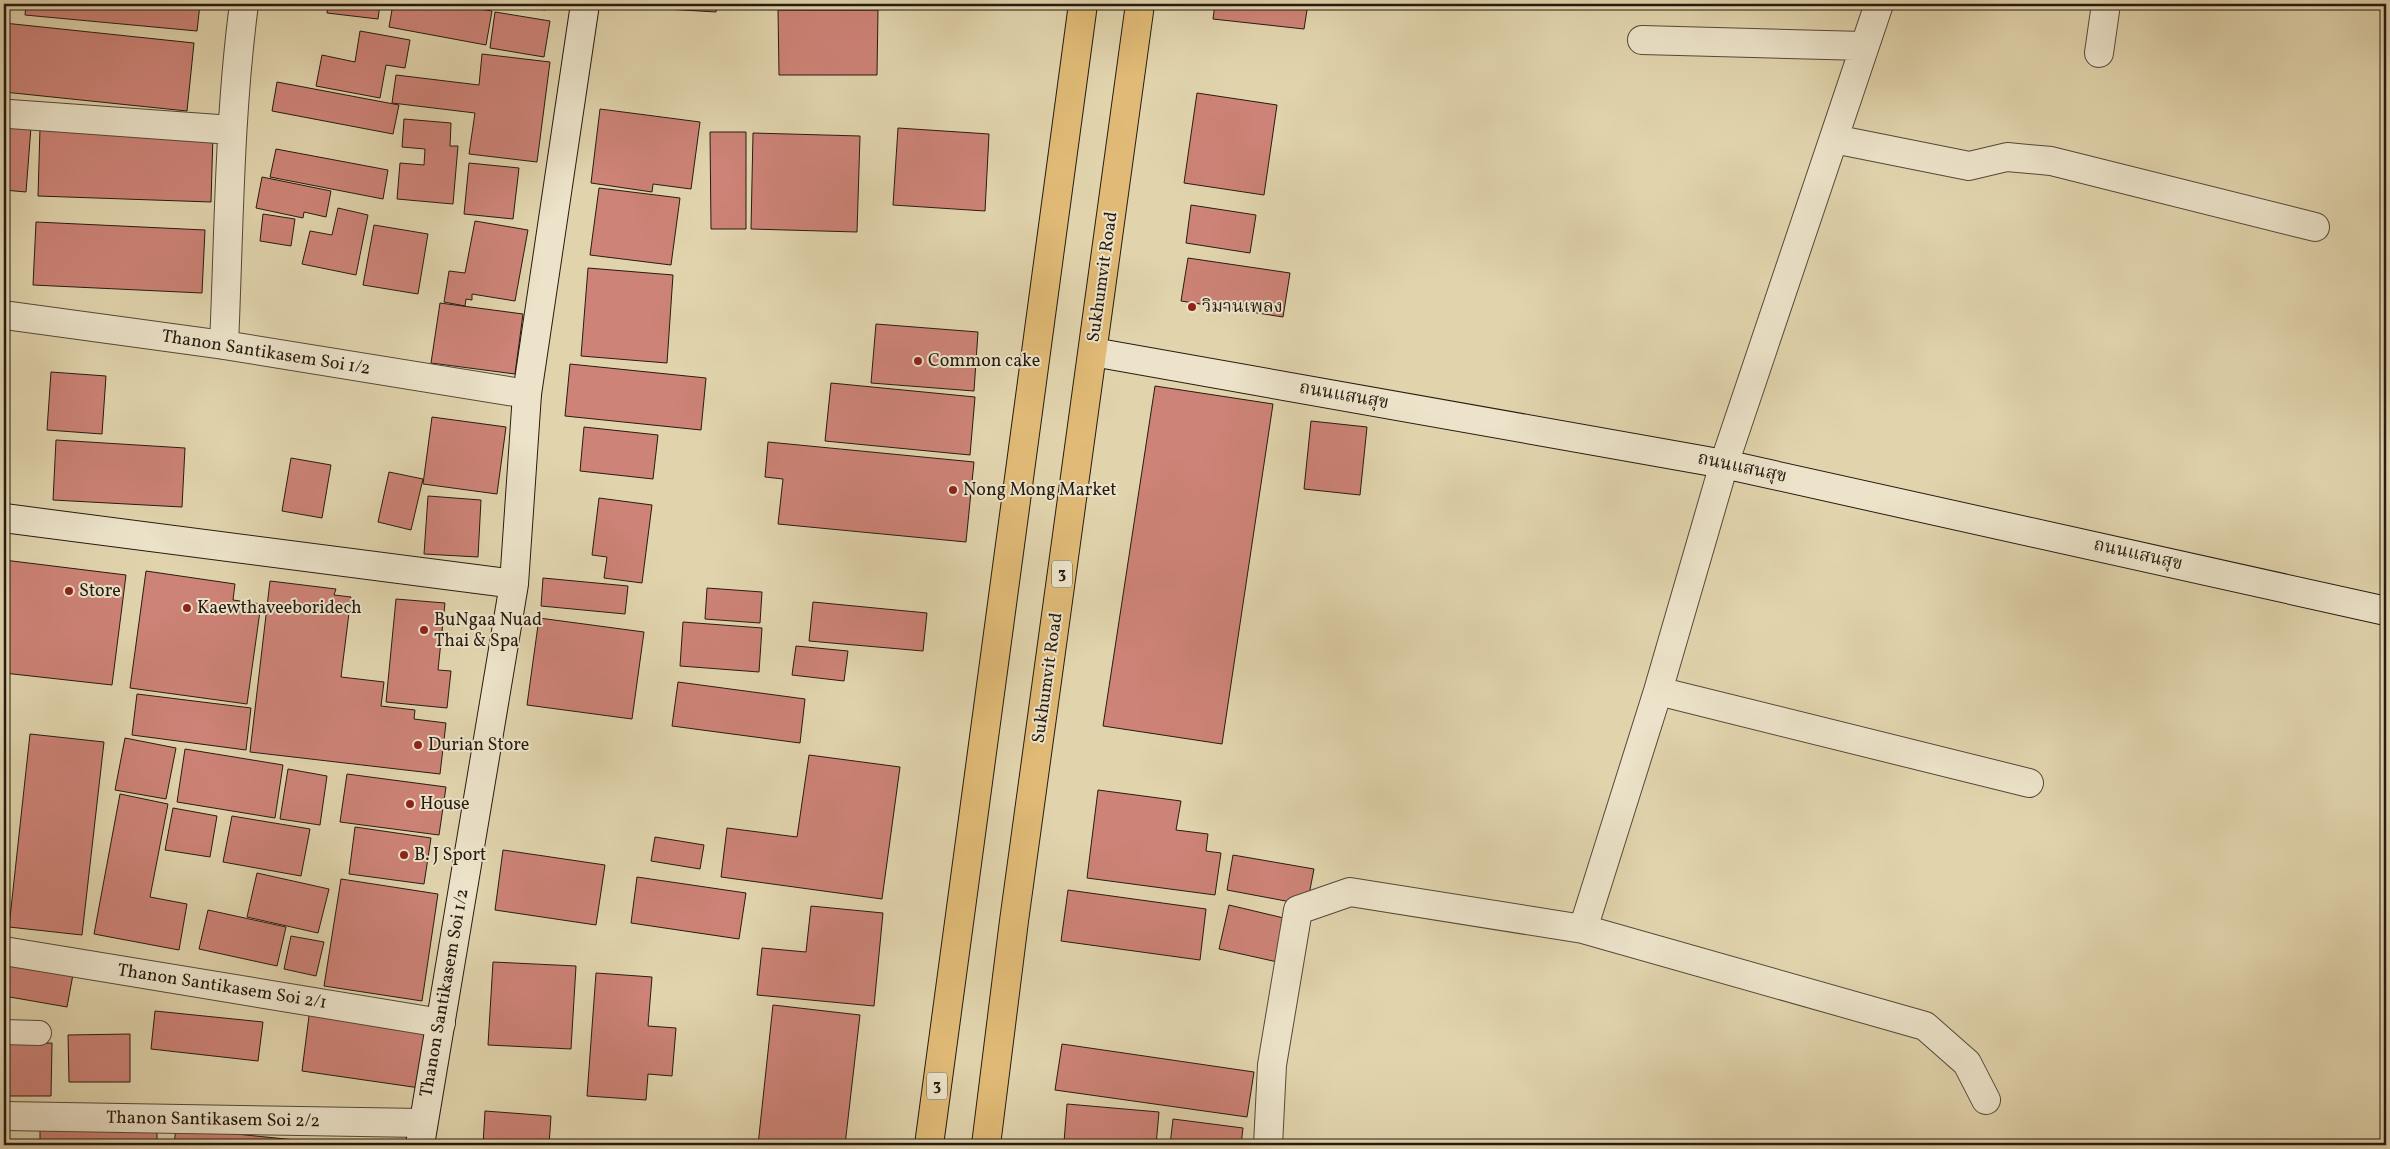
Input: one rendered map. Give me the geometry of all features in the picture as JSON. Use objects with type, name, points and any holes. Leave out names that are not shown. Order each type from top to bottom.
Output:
[{"type":"main road","name":"3","points":[[929,1145],[1083,4]]},
{"type":"main road","name":"Sukhumvit Road","points":[[986,1145],[1014,921],[1140,4]]},
{"type":"street","points":[[224,345],[232,130],[244,4]]},
{"type":"street","name":"Thanon Santikasem Soi 1/2","points":[[421,1134],[514,584],[527,394],[585,4]]},
{"type":"street","points":[[1583,929],[1658,691],[1724,464],[1879,4]]},
{"type":"street","points":[[2099,53],[2106,4]]},
{"type":"street","points":[[1642,40],[1864,46]]},
{"type":"street","points":[[10,114],[232,130]]},
{"type":"street","points":[[1834,139],[1969,166],[2007,157],[2051,161],[2315,227]]},
{"type":"street","name":"Thanon Santikasem Soi 1/2","points":[[4,315],[224,345],[527,394]]},
{"type":"street","name":"ถนนแสนสุข","points":[[1093,352],[1724,464],[2386,611]]},
{"type":"street","points":[[4,518],[514,584]]},
{"type":"street","points":[[1658,691],[2029,783]]},
{"type":"street","points":[[1268,1145],[1272,1065],[1298,910],[1350,892],[1583,929],[1925,1026],[1967,1063],[1986,1100]]},
{"type":"street","name":"Thanon Santikasem Soi 2/1","points":[[4,951],[441,1023]]},
{"type":"street","name":"Thanon Santikasem Soi 2/2","points":[[4,1116],[421,1134]]},
{"type":"lane","points":[[4,1032],[39,1033]]},
{"type":"building","points":[[26,4],[200,4],[197,31],[25,15]]},
{"type":"building","points":[[328,4],[380,4],[378,19],[327,13]]},
{"type":"building","points":[[393,4],[450,4],[492,11],[486,45],[389,27]]},
{"type":"building","points":[[508,4],[546,4],[545,10]]},
{"type":"building","points":[[632,4],[717,4],[716,12],[632,7]]},
{"type":"building","points":[[1215,4],[1308,4],[1304,29],[1213,19]]},
{"type":"building","points":[[778,10],[878,10],[877,75],[779,75]]},
{"type":"building","points":[[495,12],[550,21],[544,57],[490,48]]},
{"type":"building","points":[[4,23],[194,43],[187,111],[4,92]]},
{"type":"building","points":[[360,31],[410,40],[405,68],[386,65],[380,98],[316,86],[322,55],[355,62]]},
{"type":"building","points":[[482,54],[550,62],[537,162],[469,154],[475,113],[392,103],[396,75],[479,85]]},
{"type":"building","points":[[277,82],[399,105],[393,134],[272,111]]},
{"type":"building","points":[[1197,93],[1277,105],[1264,195],[1184,183]]},
{"type":"building","points":[[600,109],[700,122],[691,189],[653,184],[652,192],[591,183]]},
{"type":"building","points":[[404,119],[451,123],[450,146],[458,146],[453,204],[397,199],[400,163],[424,165],[425,149],[402,147]]},
{"type":"building","points":[[4,125],[31,127],[26,192],[4,190]]},
{"type":"building","points":[[40,128],[213,134],[211,202],[38,196]]},
{"type":"building","points":[[898,128],[989,134],[985,211],[893,205]]},
{"type":"building","points":[[710,132],[746,132],[746,229],[711,229]]},
{"type":"building","points":[[753,133],[860,136],[857,232],[751,229]]},
{"type":"building","points":[[276,149],[388,170],[383,199],[270,177]]},
{"type":"building","points":[[469,163],[519,168],[513,219],[464,214]]},
{"type":"building","points":[[262,177],[331,191],[326,217],[304,212],[303,218],[256,208]]},
{"type":"building","points":[[599,188],[680,198],[671,265],[590,255]]},
{"type":"building","points":[[1191,205],[1256,215],[1250,253],[1186,243]]},
{"type":"building","points":[[338,208],[368,215],[356,275],[302,264],[310,231],[332,235]]},
{"type":"building","points":[[263,214],[295,219],[291,246],[260,241]]},
{"type":"building","points":[[475,221],[528,230],[515,301],[472,294],[472,300],[466,299],[465,306],[444,302],[449,271],[465,273]]},
{"type":"building","points":[[36,222],[205,230],[202,293],[33,285]]},
{"type":"building","points":[[374,225],[428,234],[418,294],[363,285]]},
{"type":"building","points":[[1188,258],[1290,273],[1283,317],[1181,301]]},
{"type":"building","points":[[588,268],[673,275],[667,363],[581,356]]},
{"type":"building","points":[[440,303],[523,314],[515,374],[431,363]]},
{"type":"building","points":[[876,324],[978,332],[974,391],[871,383]]},
{"type":"building","points":[[570,364],[706,378],[701,430],[565,416]]},
{"type":"building","points":[[51,372],[106,376],[102,434],[47,430]]},
{"type":"building","points":[[831,383],[975,397],[970,455],[825,441]]},
{"type":"building","points":[[1155,386],[1273,404],[1222,744],[1103,726]]},
{"type":"building","points":[[432,417],[506,427],[497,494],[423,484]]},
{"type":"building","points":[[1311,421],[1367,427],[1360,495],[1304,489]]},
{"type":"building","points":[[584,427],[658,435],[653,479],[580,471]]},
{"type":"building","points":[[56,440],[185,448],[182,507],[53,500]]},
{"type":"building","points":[[768,442],[974,462],[966,542],[778,524],[783,479],[765,477]]},
{"type":"building","points":[[291,458],[331,465],[322,518],[282,511]]},
{"type":"building","points":[[389,472],[423,479],[411,530],[378,522]]},
{"type":"building","points":[[428,496],[481,500],[478,557],[424,554]]},
{"type":"building","points":[[599,498],[652,505],[642,583],[604,578],[607,557],[592,555]]},
{"type":"building","points":[[4,560],[126,575],[112,685],[4,673]]},
{"type":"building","points":[[146,571],[235,584],[233,600],[261,604],[247,704],[130,688]]},
{"type":"building","points":[[543,578],[628,586],[625,614],[541,606]]},
{"type":"building","points":[[270,581],[336,589],[334,595],[351,597],[341,677],[384,682],[381,706],[415,710],[414,719],[446,723],[440,774],[250,752]]},
{"type":"building","points":[[707,588],[762,592],[760,623],[705,619]]},
{"type":"building","points":[[396,599],[445,603],[438,670],[451,671],[447,708],[386,702]]},
{"type":"building","points":[[813,602],[927,613],[923,651],[809,641]]},
{"type":"building","points":[[539,618],[644,632],[632,719],[527,705]]},
{"type":"building","points":[[683,622],[762,628],[759,672],[680,666]]},
{"type":"building","points":[[796,646],[848,651],[844,681],[792,675]]},
{"type":"building","points":[[678,682],[805,699],[800,743],[672,726]]},
{"type":"building","points":[[137,694],[251,708],[246,750],[132,735]]},
{"type":"building","points":[[30,734],[104,742],[82,935],[9,927]]},
{"type":"building","points":[[125,738],[176,748],[166,799],[115,790]]},
{"type":"building","points":[[185,749],[283,765],[275,818],[177,802]]},
{"type":"building","points":[[809,755],[900,767],[882,899],[721,877],[727,828],[797,837]]},
{"type":"building","points":[[288,769],[327,776],[320,825],[280,819]]},
{"type":"building","points":[[347,774],[446,787],[439,835],[340,822]]},
{"type":"building","points":[[1098,790],[1181,801],[1176,830],[1208,834],[1206,851],[1221,853],[1215,895],[1087,878]]},
{"type":"building","points":[[120,794],[168,804],[150,897],[187,904],[179,950],[94,934]]},
{"type":"building","points":[[173,808],[217,816],[210,857],[165,850]]},
{"type":"building","points":[[232,816],[310,829],[301,876],[223,862]]},
{"type":"building","points":[[355,827],[431,838],[424,884],[349,874]]},
{"type":"building","points":[[655,837],[704,845],[700,869],[651,861]]},
{"type":"building","points":[[503,850],[605,865],[596,925],[495,910]]},
{"type":"building","points":[[1233,855],[1314,869],[1307,905],[1227,890]]},
{"type":"building","points":[[257,873],[329,889],[318,933],[247,917]]},
{"type":"building","points":[[637,877],[746,893],[739,939],[631,923]]},
{"type":"building","points":[[341,879],[438,894],[422,1001],[324,986]]},
{"type":"building","points":[[1068,890],[1206,909],[1200,960],[1061,941]]},
{"type":"building","points":[[1229,905],[1292,920],[1282,963],[1219,949]]},
{"type":"building","points":[[811,906],[883,913],[874,1006],[757,995],[762,948],[806,952]]},
{"type":"building","points":[[208,910],[286,927],[277,966],[199,949]]},
{"type":"building","points":[[291,936],[324,942],[316,976],[284,969]]},
{"type":"building","points":[[4,956],[74,969],[67,1007],[4,996]]},
{"type":"building","points":[[493,962],[576,966],[571,1049],[488,1045]]},
{"type":"building","points":[[596,973],[652,977],[648,1026],[676,1028],[672,1076],[648,1074],[646,1100],[587,1096]]},
{"type":"building","points":[[773,1005],[860,1015],[845,1145],[758,1145]]},
{"type":"building","points":[[310,1008],[429,1024],[420,1088],[302,1071]]},
{"type":"building","points":[[155,1011],[263,1022],[258,1061],[151,1049]]},
{"type":"building","points":[[130,1034],[130,1082],[69,1082],[68,1035]]},
{"type":"building","points":[[52,1043],[51,1096],[4,1096],[4,1044]]},
{"type":"building","points":[[1062,1044],[1254,1072],[1247,1117],[1055,1090]]},
{"type":"building","points":[[1067,1104],[1159,1112],[1156,1145],[1098,1145],[1064,1142]]},
{"type":"building","points":[[485,1111],[551,1116],[549,1145],[483,1145]]},
{"type":"building","points":[[1173,1119],[1243,1128],[1241,1145],[1170,1145]]},
{"type":"building","points":[[40,1127],[157,1127],[157,1145],[40,1145]]},
{"type":"building","points":[[176,1128],[345,1145],[174,1145]]},
{"type":"place","name":"วิมานเพลง","points":[[1192,307]]},
{"type":"place","name":"Common cake","points":[[918,361]]},
{"type":"place","name":"Nong Mong Market","points":[[953,490]]},
{"type":"place","name":"Store","points":[[69,591]]},
{"type":"place","name":"Kaewthaveeboridech","points":[[187,608]]},
{"type":"place","name":"BuNgaa Nuad Thai & Spa","points":[[424,630]]},
{"type":"place","name":"Durian Store","points":[[418,745]]},
{"type":"place","name":"House","points":[[410,804]]},
{"type":"place","name":"B. J Sport","points":[[404,855]]}]
